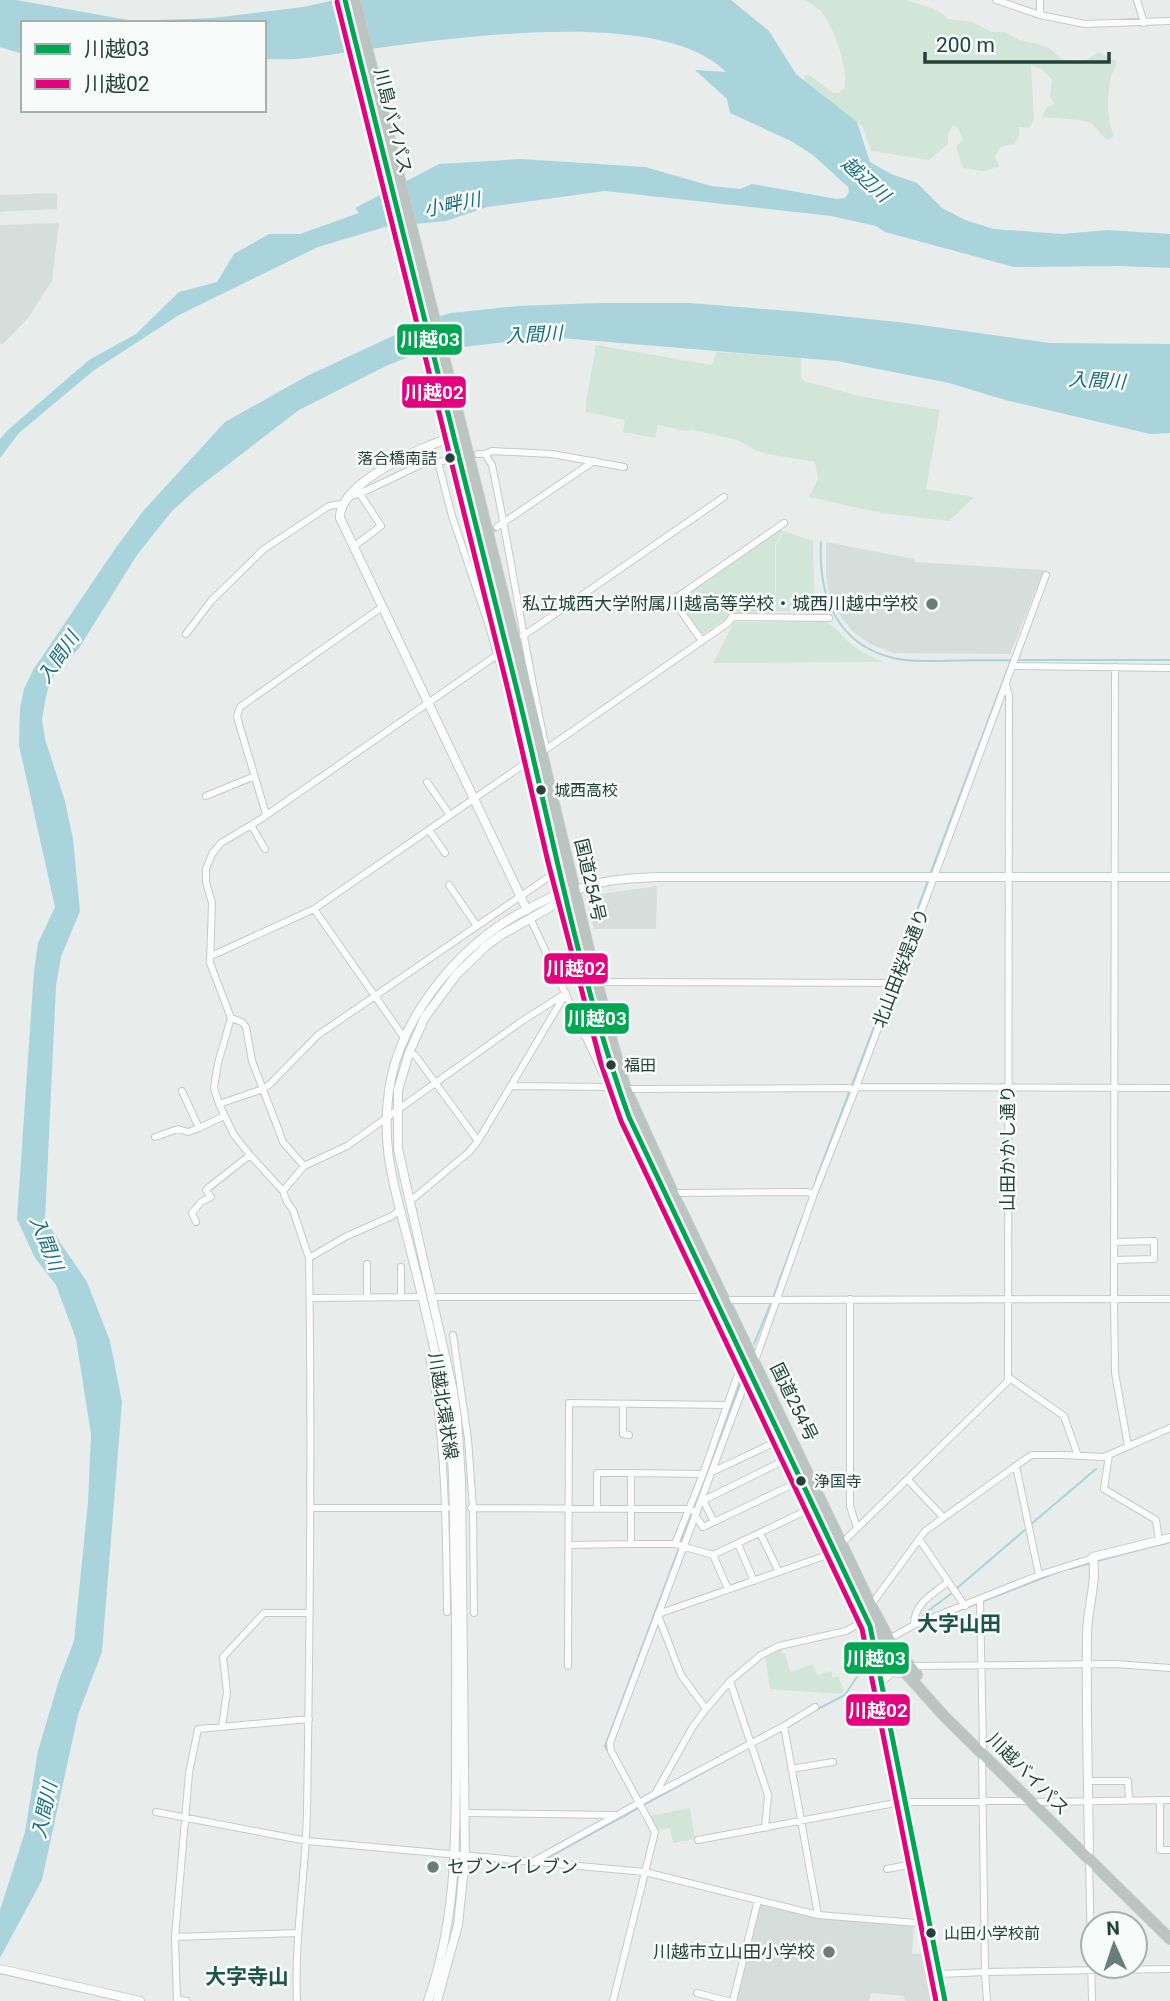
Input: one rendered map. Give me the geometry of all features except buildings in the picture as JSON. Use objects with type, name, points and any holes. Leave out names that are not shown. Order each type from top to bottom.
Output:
[{"type":"highway","name":"川島バイパス","points":[[345,0],[385,139]]},
{"type":"highway","name":"川島バイパス","points":[[355,0],[413,253]]},
{"type":"highway","name":"国道254号","points":[[413,253],[520,704],[540,752]]},
{"type":"highway","name":"国道254号","points":[[455,433],[540,752],[569,894],[626,1089],[782,1439],[814,1507],[839,1547],[869,1622]]},
{"type":"highway","name":"国道254号","points":[[593,982],[609,1062],[629,1117],[720,1298]]},
{"type":"highway","name":"国道254号","points":[[749,1363],[839,1547],[889,1639]]},
{"type":"highway","name":"川越バイパス","points":[[869,1622],[887,1651],[983,1750],[1170,1930]]},
{"type":"highway","name":"川越バイパス","points":[[889,1639],[907,1669]]},
{"type":"highway","name":"川越バイパス","points":[[1089,1854],[1170,1939]]},
{"type":"main road","points":[[455,433],[390,465],[364,482],[345,501],[340,518],[528,914]]},
{"type":"main road","name":"川越北環状線","points":[[428,2001],[446,1934],[466,1813],[461,1481],[457,1418],[445,1356],[393,1182],[386,1139],[391,1078],[405,1039],[423,1006],[470,949],[498,927],[569,894],[603,883],[659,877],[1170,877]]},
{"type":"main road","name":"川越北環状線","points":[[437,2001],[458,1924],[460,1857],[453,1471],[447,1410],[398,1149],[398,1090],[409,1053],[425,1017],[457,974],[486,946],[528,914]]},
{"type":"main road","points":[[1089,1854],[1087,1623],[1096,1574],[1093,1558],[1098,1554],[1170,1538]]},
{"type":"main road","points":[[869,1622],[945,2001]]},
{"type":"main road","points":[[882,1681],[889,1639]]},
{"type":"main road","points":[[882,1681],[891,1672],[907,1669]]},
{"type":"main road","points":[[0,1969],[139,2001]]},
{"type":"street","points":[[996,0],[1040,15],[1085,24],[1170,21]]},
{"type":"street","points":[[1040,0],[1040,15]]},
{"type":"street","points":[[1137,0],[1144,23]]},
{"type":"street","points":[[540,752],[519,599],[501,525],[492,465],[481,454],[540,453],[624,467]]},
{"type":"street","points":[[186,634],[218,594],[264,549],[329,506],[354,497],[411,468],[432,460],[447,460]]},
{"type":"street","points":[[501,525],[595,461]]},
{"type":"street","points":[[438,462],[467,548],[512,706],[520,704]]},
{"type":"street","points":[[353,547],[382,527],[360,494]]},
{"type":"street","points":[[523,636],[724,497]]},
{"type":"street","points":[[702,641],[673,600],[784,523]]},
{"type":"street","name":"北山田桜堤通り","points":[[749,1363],[777,1298],[1046,575]]},
{"type":"street","points":[[266,814],[237,716],[240,707],[382,607]]},
{"type":"street","points":[[211,956],[314,909],[702,641],[732,617],[829,618]]},
{"type":"street","points":[[297,2001],[297,1933],[307,1841],[309,1719],[309,1258],[293,1210],[283,1191],[234,1135],[219,1104],[214,1084],[231,1018],[213,973],[212,903],[206,882],[206,869],[212,854],[221,843],[497,655]]},
{"type":"street","points":[[1012,666],[1170,668]]},
{"type":"street","points":[[1115,667],[1115,1373],[1128,1446]]},
{"type":"street","name":"山田かかし通り","points":[[1006,684],[1009,696],[1006,1300],[1008,1377]]},
{"type":"street","points":[[206,796],[255,776]]},
{"type":"street","points":[[427,782],[450,816]]},
{"type":"street","points":[[251,825],[265,849]]},
{"type":"street","points":[[429,830],[445,853]]},
{"type":"street","points":[[219,1104],[262,1089],[278,1077],[318,1035],[550,876]]},
{"type":"street","points":[[449,885],[477,926]]},
{"type":"street","points":[[314,909],[405,1039]]},
{"type":"street","points":[[512,1086],[609,1087],[528,914]]},
{"type":"street","points":[[560,981],[895,983]]},
{"type":"street","points":[[283,1191],[304,1166],[347,1146],[386,1116],[566,993]]},
{"type":"street","points":[[409,1202],[478,1142],[566,993]]},
{"type":"street","points":[[231,1018],[242,1022],[246,1027],[252,1061],[284,1142],[304,1166]]},
{"type":"street","points":[[583,1034],[596,1043],[609,1062]]},
{"type":"street","points":[[409,1053],[415,1055],[436,1082],[478,1142]]},
{"type":"street","points":[[626,1089],[1170,1088]]},
{"type":"street","points":[[182,1091],[198,1128]]},
{"type":"street","points":[[155,1137],[178,1129],[188,1132],[224,1116]]},
{"type":"street","points":[[196,1222],[192,1210],[211,1197],[205,1190],[250,1155]]},
{"type":"street","points":[[673,1193],[814,1194]]},
{"type":"street","points":[[309,1258],[401,1209]]},
{"type":"street","points":[[1114,1260],[1154,1259],[1154,1241],[1115,1242]]},
{"type":"street","points":[[367,1264],[367,1297]]},
{"type":"street","points":[[401,1268],[401,1297]]},
{"type":"street","points":[[310,1298],[1170,1299]]},
{"type":"street","points":[[850,1299],[850,1506],[857,1528]]},
{"type":"street","points":[[453,1335],[465,1403],[474,1613]]},
{"type":"street","points":[[435,1353],[429,1357],[441,1427],[447,1508],[447,1612]]},
{"type":"street","points":[[445,1356],[456,1355]]},
{"type":"street","points":[[613,2001],[655,1832],[611,1751],[610,1743],[658,1614],[727,1405],[749,1363]]},
{"type":"street","points":[[693,1511],[703,1499],[749,1363]]},
{"type":"street","points":[[658,1614],[779,1572],[839,1547],[1008,1381],[1008,1377],[1064,1416],[1078,1456]]},
{"type":"street","points":[[568,1665],[569,1404],[727,1405]]},
{"type":"street","points":[[623,1404],[623,1434],[629,1434]]},
{"type":"street","points":[[871,1605],[925,1531],[1032,1455],[1104,1457],[1170,1428]]},
{"type":"street","points":[[712,1472],[782,1439]]},
{"type":"street","points":[[1109,1455],[1104,1490],[1156,1520],[1159,1540]]},
{"type":"street","points":[[703,1499],[791,1457]]},
{"type":"street","points":[[1016,1466],[1040,1575]]},
{"type":"street","points":[[597,1508],[597,1473],[703,1474]]},
{"type":"street","points":[[631,1473],[631,1544]]},
{"type":"street","points":[[693,1511],[703,1527],[802,1480]]},
{"type":"street","points":[[908,1480],[943,1517]]},
{"type":"street","points":[[703,1499],[714,1522]]},
{"type":"street","points":[[569,1545],[680,1545],[713,1555],[814,1507]]},
{"type":"street","points":[[310,1508],[447,1508]]},
{"type":"street","points":[[471,1508],[631,1508],[693,1511]]},
{"type":"street","points":[[760,1533],[779,1572]]},
{"type":"street","points":[[919,1539],[965,1606]]},
{"type":"street","points":[[737,1544],[754,1581]]},
{"type":"street","points":[[713,1555],[728,1589]]},
{"type":"street","points":[[889,1639],[914,1625],[1040,1575],[1093,1558]]},
{"type":"street","points":[[914,1625],[916,1611],[921,1603],[948,1581]]},
{"type":"street","points":[[979,1600],[987,2001]]},
{"type":"street","points":[[222,1726],[227,1692],[223,1657],[264,1613],[309,1613]]},
{"type":"street","points":[[658,1614],[681,1675],[706,1709]]},
{"type":"street","points":[[655,1794],[692,1727],[730,1681],[770,1649],[846,1631],[869,1622]]},
{"type":"street","points":[[907,1669],[1087,1664],[1142,1664],[1170,1668]]},
{"type":"street","points":[[730,1681],[768,1795],[765,1828]]},
{"type":"street","points":[[533,1862],[815,1707]]},
{"type":"street","points":[[187,2001],[177,2000],[175,1937],[189,1773],[198,1729],[309,1719]]},
{"type":"street","points":[[784,1726],[818,1914]]},
{"type":"street","points":[[791,1769],[833,1762]]},
{"type":"street","points":[[1088,1782],[1128,1781],[1129,1800]]},
{"type":"street","points":[[1160,1800],[1160,1850],[1170,1850]]},
{"type":"street","points":[[698,1840],[906,1802],[1170,1800]]},
{"type":"street","points":[[156,1812],[307,1841],[645,1872],[818,1914],[930,1924]]},
{"type":"street","points":[[466,1813],[616,1815]]},
{"type":"street","points":[[1089,1854],[1090,1910]]},
{"type":"street","points":[[887,1869],[918,1863]]},
{"type":"street","points":[[733,2001],[758,1900]]},
{"type":"street","points":[[175,1937],[297,1933]]},
{"type":"street","points":[[1149,1969],[1170,1969]]},
{"type":"street","points":[[941,1974],[1079,1970]]},
{"type":"street","points":[[1091,1980],[1092,2001]]},
{"type":"street","points":[[697,1993],[728,2001]]},
{"type":"shaded area","points":[[57,193],[57,209],[0,212],[0,195]]},
{"type":"shaded area","points":[[59,223],[52,281],[28,318],[0,344],[0,225]]},
{"type":"shaded area","name":"私立城西大学附属川越高等学校・城西川越中学校","points":[[826,542],[914,559],[915,562],[1044,570],[1010,654],[893,653],[870,644],[852,631],[838,613],[829,596]]},
{"type":"shaded area","points":[[657,886],[656,929],[594,929],[589,910],[594,895]]},
{"type":"shaded area","name":"川越市立山田小学校","points":[[759,1904],[820,1917],[914,1924],[912,1954],[931,1953],[940,2001],[905,2001],[904,1996],[871,1993],[869,2001],[738,2001],[736,1998]]},
{"type":"green space","points":[[805,0],[906,0],[934,9],[948,19],[973,22],[992,32],[1005,32],[1020,40],[1042,45],[1063,60],[1078,62],[1099,52],[1116,61],[1108,100],[1108,114],[1114,136],[1107,140],[1089,122],[1042,117],[1046,108],[1054,104],[1050,96],[1052,79],[1043,70],[1031,65],[1034,118],[1030,128],[1019,127],[1019,136],[1014,144],[1001,147],[995,156],[999,167],[983,171],[963,168],[956,147],[963,140],[958,128],[953,125],[948,134],[948,144],[929,160],[871,151],[863,127],[803,86],[805,75],[808,74],[832,92],[837,93],[845,88],[840,50],[828,21],[815,6]]},
{"type":"green space","points":[[596,345],[712,365],[717,352],[801,358],[801,377],[804,381],[859,396],[940,410],[926,489],[974,497],[949,521],[881,513],[809,497],[818,479],[815,462],[768,454],[737,440],[693,430],[658,425],[655,438],[623,432],[625,420],[586,412]]},
{"type":"green space","points":[[780,529],[783,531],[775,545],[775,612],[730,613],[702,635],[699,634],[678,600]]},
{"type":"green space","points":[[784,531],[813,541],[815,611],[776,611],[776,545]]},
{"type":"green space","points":[[734,622],[824,622],[855,647],[883,662],[713,663]]},
{"type":"green space","points":[[781,1648],[790,1672],[813,1664],[817,1675],[832,1671],[832,1678],[838,1676],[844,1691],[840,1694],[770,1689],[765,1656]]},
{"type":"green space","points":[[690,1808],[695,1839],[673,1843],[670,1828],[656,1830],[649,1816]]},
{"type":"water","points":[[0,0],[16,0],[134,21],[21,21],[21,53],[0,47]]},
{"type":"water","points":[[335,0],[731,0],[769,31],[796,74],[857,122],[870,162],[891,174],[917,183],[942,208],[965,220],[994,229],[1062,234],[1108,230],[1170,234],[1170,268],[1014,267],[885,232],[876,226],[831,216],[605,191],[487,207],[446,221],[385,227],[318,247],[179,315],[93,371],[19,433],[0,458],[0,439],[9,429],[89,360],[136,334],[179,292],[217,282],[234,254],[269,234],[300,234],[359,213],[355,208],[439,164],[521,159],[645,167],[711,186],[740,189],[752,184],[837,199],[845,198],[849,192],[848,187],[813,155],[791,141],[730,113],[727,99],[695,70],[726,72],[692,50],[645,37],[590,32],[467,37],[302,59],[266,59],[266,21],[134,21],[213,18],[303,7]]},
{"type":"water","name":"入間川","points":[[690,303],[802,312],[907,323],[1050,343],[1170,344],[1170,433],[1150,434],[1005,400],[949,383],[837,361],[561,338],[522,340],[416,354],[386,366],[299,410],[195,490],[172,511],[137,555],[79,648],[52,678],[42,719],[73,839],[80,911],[61,957],[56,986],[45,1220],[87,1282],[110,1341],[122,1402],[102,1652],[78,1715],[42,1880],[0,1958],[0,1910],[25,1832],[38,1751],[59,1680],[74,1641],[88,1502],[91,1434],[76,1339],[56,1285],[35,1258],[17,1219],[34,971],[38,943],[55,907],[19,745],[20,708],[24,689],[33,670],[144,510],[225,422],[307,376],[429,319],[451,313],[517,306]]},
{"type":"waterway","points":[[821,542],[823,581],[834,615],[844,629],[873,651],[905,660],[1011,660]]},
{"type":"waterway","points":[[930,874],[1011,660]]},
{"type":"waterway","points":[[1016,660],[1170,660]]},
{"type":"waterway","points":[[892,980],[928,880]]},
{"type":"waterway","points":[[816,1179],[890,985]]},
{"type":"waterway","points":[[773,1298],[802,1218]]},
{"type":"waterway","points":[[754,1344],[771,1303]]},
{"type":"waterway","points":[[694,1508],[743,1376]]},
{"type":"waterway","points":[[1030,1525],[1096,1469]]},
{"type":"waterway","points":[[607,1750],[605,1746],[692,1513]]},
{"type":"waterway","points":[[956,1589],[1026,1529]]},
{"type":"waterway","points":[[1097,1561],[1169,1542]]},
{"type":"waterway","points":[[1070,1569],[1091,1563]]},
{"type":"waterway","points":[[968,1607],[1061,1571]]},
{"type":"waterway","points":[[919,1621],[924,1614],[952,1593]]},
{"type":"waterway","points":[[952,1613],[963,1609]]},
{"type":"waterway","points":[[810,1713],[845,1695],[870,1657]]},
{"type":"waterway","points":[[549,1857],[744,1750]]},
{"type":"tunnel","points":[[470,546],[497,527]]},
{"type":"transit line","name":"川越03","points":[[345,0],[595,1011],[629,1117],[870,1626],[945,2001]]},
{"type":"transit line","name":"川越02","points":[[337,2],[508,690],[548,862],[601,1064],[621,1121],[862,1629],[936,2001]]},
{"type":"place","name":"落合橋南詰","points":[[450,458]]},
{"type":"place","name":"私立城西大学附属川越高等学校・城西川越中学校","points":[[932,604]]},
{"type":"place","name":"城西高校","points":[[541,790]]},
{"type":"place","name":"福田","points":[[611,1065]]},
{"type":"place","name":"浄国寺","points":[[801,1481]]},
{"type":"place","name":"セブン-イレブン","points":[[433,1867]]},
{"type":"place","name":"山田小学校前","points":[[931,1933]]},
{"type":"place","name":"川越市立山田小学校","points":[[829,1952]]},
{"type":"district","name":"大字山田","points":[[959,1624]]},
{"type":"district","name":"大字寺山","points":[[247,1977]]},
{"type":"water label","name":"越辺川","points":[[866,179]]},
{"type":"water label","name":"小畔川","points":[[452,204]]}]
